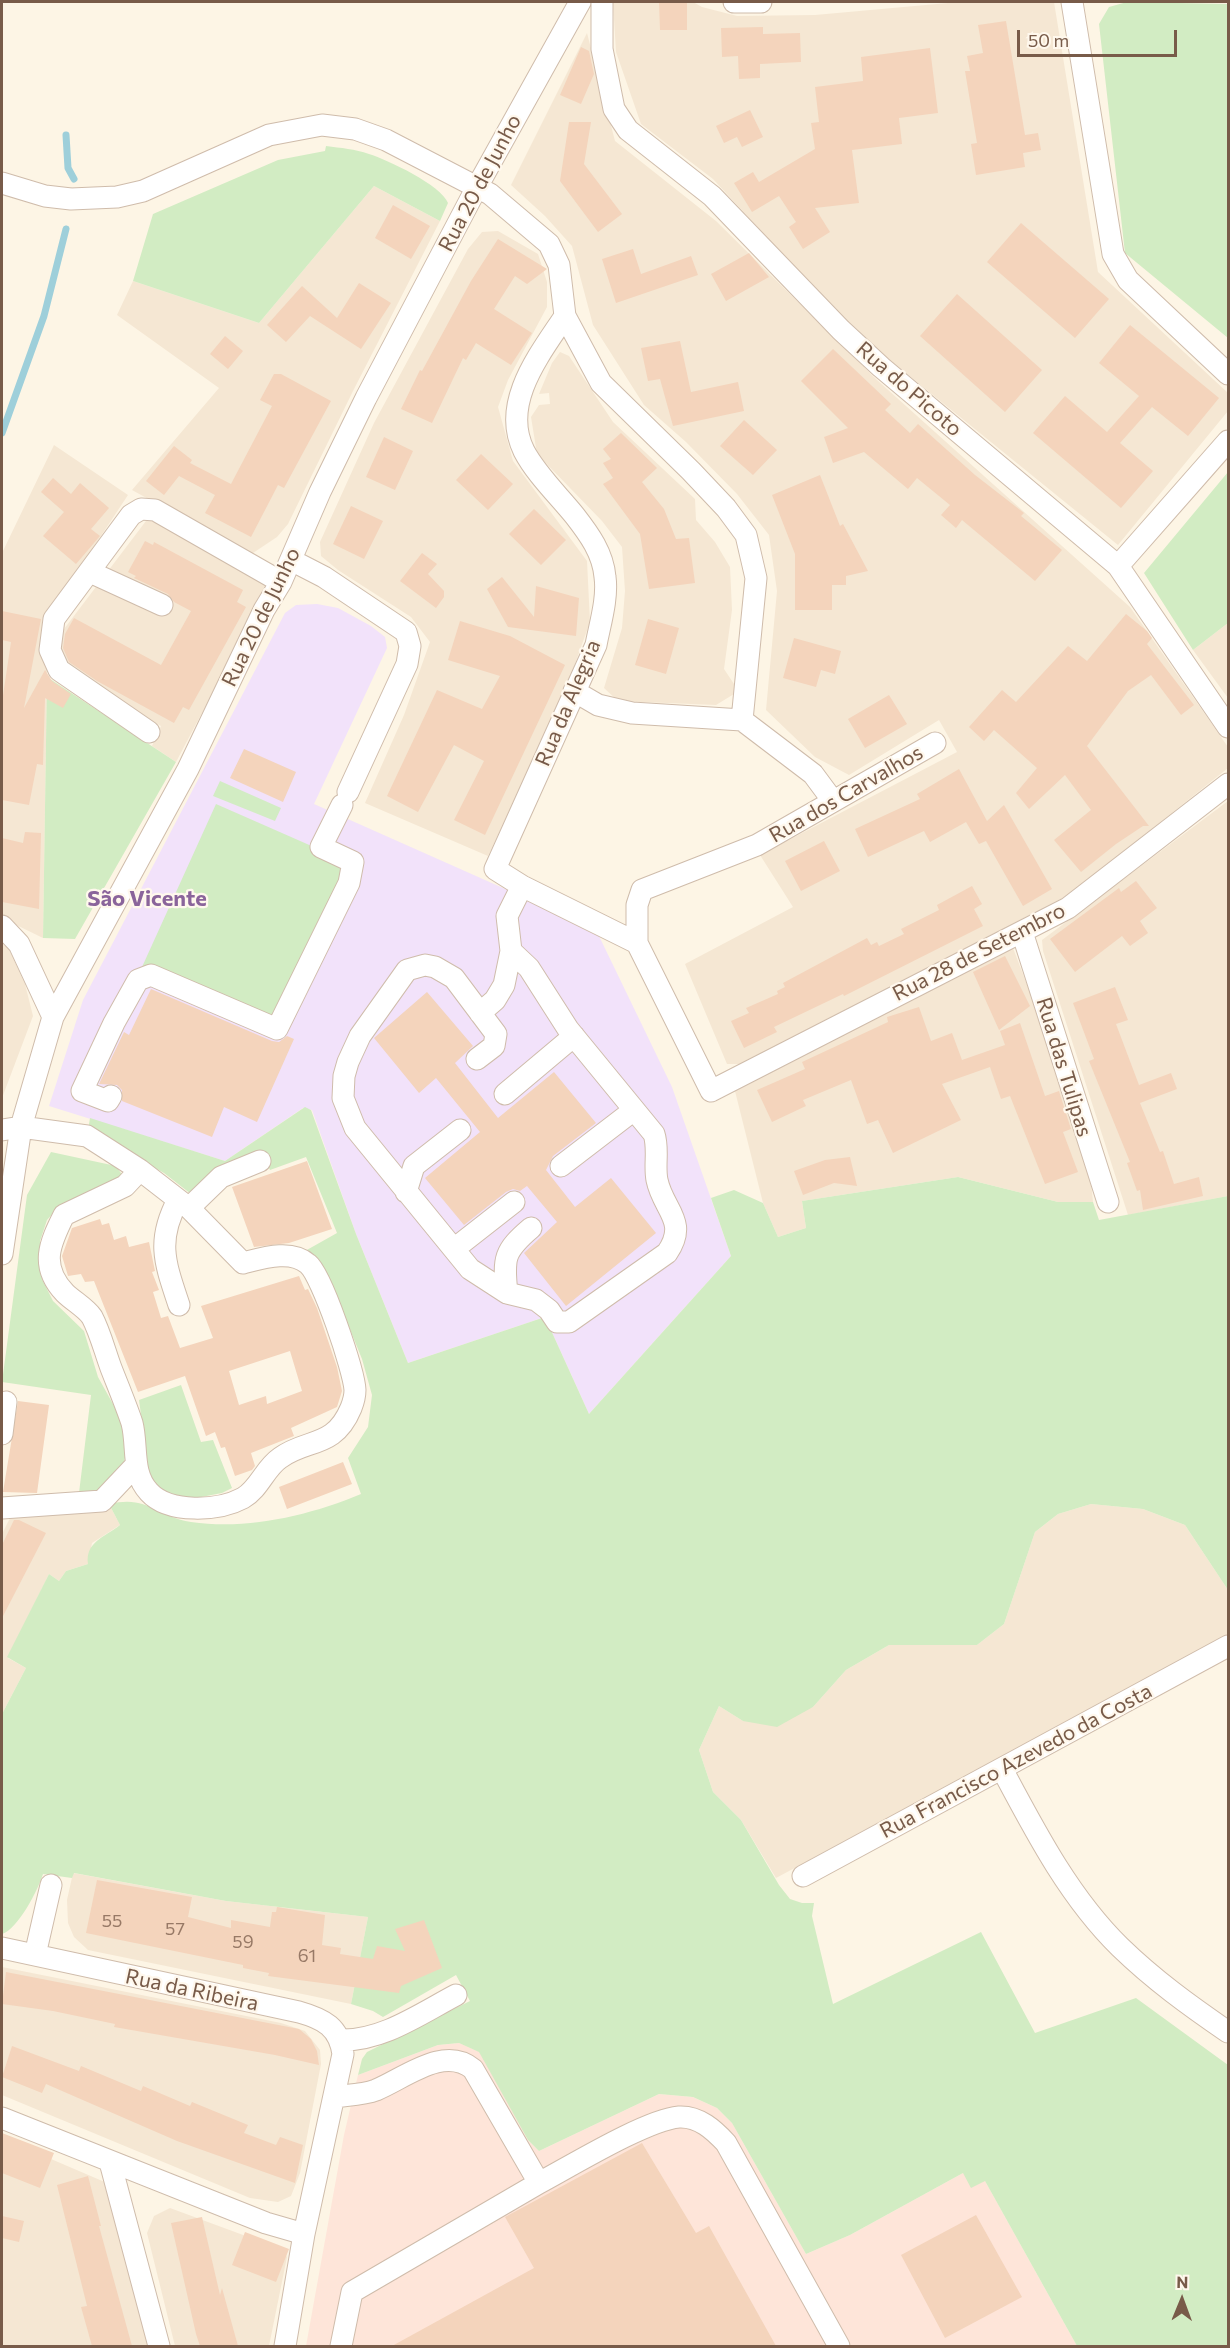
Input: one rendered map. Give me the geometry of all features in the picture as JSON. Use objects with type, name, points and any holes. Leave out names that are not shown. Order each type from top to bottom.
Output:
[{"type":"street","name":"Rua do Picoto","points":[[602,2],[602,49],[614,109],[628,130],[712,196],[841,330],[881,367],[1118,566],[1162,626],[1228,727]]},
{"type":"street","points":[[734,2],[761,2]]},
{"type":"street","points":[[1072,2],[1113,255],[1128,280],[1228,374]]},
{"type":"street","name":"Rua do Picoto","points":[[577,6],[594,30],[602,49]]},
{"type":"street","name":"Rua 20 de Junho","points":[[2,1254],[11,1128],[53,1017],[188,769],[264,610],[281,582],[320,492],[356,419],[477,187],[577,6]]},
{"type":"street","points":[[2,183],[45,196],[70,199],[117,197],[143,191],[269,135],[322,125],[355,129],[386,140],[490,194],[549,244],[559,265],[565,316],[601,383],[691,471],[726,508],[746,535],[756,578],[742,720]]},
{"type":"street","name":"Rua da Alegria","points":[[522,886],[495,869],[596,645],[606,577],[598,548],[524,450],[519,435],[520,393],[533,364],[565,316]]},
{"type":"street","points":[[1118,566],[1228,441]]},
{"type":"street","points":[[149,732],[59,670],[50,650],[54,619],[131,515],[147,508],[281,582]]},
{"type":"street","points":[[111,1096],[108,1101],[82,1091],[114,1023],[138,980],[151,975],[277,1029],[349,883],[353,862],[321,847],[407,664],[410,646],[406,632],[324,577],[291,560]]},
{"type":"street","points":[[90,572],[162,606]]},
{"type":"street","points":[[574,691],[598,705],[633,713],[742,720],[813,774],[833,801]]},
{"type":"street","name":"Rua dos Carvalhos","points":[[637,943],[637,905],[642,890],[757,845],[935,743]]},
{"type":"street","name":"Rua 28 de Setembro","points":[[637,943],[711,1091],[1068,908],[1228,784]]},
{"type":"street","points":[[480,1013],[495,1000],[504,985],[511,951],[507,916],[522,886],[637,943]]},
{"type":"street","points":[[2,926],[19,945],[53,1017]]},
{"type":"street","name":"Rua das Tulipas","points":[[1022,932],[1108,1202]]},
{"type":"street","points":[[477,1059],[494,1046],[496,1040],[494,1029],[454,978],[425,965],[415,966],[400,977],[360,1036],[350,1056],[342,1087],[348,1113],[355,1128],[470,1269],[507,1293],[536,1300],[549,1310],[557,1322],[569,1322],[658,1261],[675,1242],[674,1215],[661,1192],[657,1179],[657,1145],[654,1134],[574,1036],[529,968],[511,951]]},
{"type":"street","points":[[505,1094],[574,1036]]},
{"type":"street","points":[[561,1166],[634,1110]]},
{"type":"street","points":[[11,1128],[87,1136],[140,1170],[184,1204],[243,1263],[271,1256],[292,1256],[308,1263],[323,1287],[352,1372],[356,1392],[347,1416],[322,1442],[279,1458],[244,1497],[225,1504],[184,1507],[165,1503],[149,1493],[136,1465],[132,1425],[91,1316],[64,1293],[54,1278],[48,1249],[64,1215],[125,1186],[140,1170]]},
{"type":"street","points":[[406,1192],[414,1166],[460,1130]]},
{"type":"street","points":[[179,1305],[164,1259],[167,1224],[184,1204],[221,1177],[260,1161]]},
{"type":"street","points":[[454,1249],[514,1202]]},
{"type":"street","points":[[507,1293],[506,1256],[514,1243],[531,1228]]},
{"type":"street","points":[[2,1434],[6,1402]]},
{"type":"street","points":[[2,1508],[102,1501],[136,1465]]},
{"type":"street","name":"Rua Francisco Azevedo da Costa","points":[[803,1876],[1228,1646]]},
{"type":"street","points":[[1002,1769],[1040,1839],[1073,1892],[1119,1946],[1173,1994],[1225,2026]]},
{"type":"street","points":[[35,1955],[51,1885]]},
{"type":"street","name":"Rua da Ribeira","points":[[2,1948],[299,2012],[331,2025],[341,2040]]},
{"type":"street","points":[[285,2346],[304,2234],[343,2054],[341,2040],[360,2040],[386,2031],[456,1995]]},
{"type":"street","points":[[334,2097],[373,2091],[439,2061],[465,2062],[473,2069],[538,2183]]},
{"type":"street","points":[[341,2346],[352,2292],[538,2183],[651,2125],[680,2117],[710,2125],[726,2143],[839,2346]]},
{"type":"street","points":[[2,2118],[266,2223],[304,2234]]},
{"type":"street","points":[[110,2162],[159,2346]]},
{"type":"shaded area","points":[[613,2],[693,2],[702,7],[737,16],[815,15],[959,2],[1054,2],[1098,272],[1228,393],[1228,411],[1118,545],[886,357],[824,299],[713,179],[641,124],[616,52]]},
{"type":"shaded area","points":[[587,33],[615,141],[716,221],[877,380],[1130,607],[1228,747],[1228,768],[1072,893],[743,1064],[727,1064],[685,964],[793,907],[760,855],[957,752],[939,720],[849,775],[815,757],[766,710],[777,591],[769,535],[737,494],[686,442],[644,405],[593,325],[572,246],[545,216],[511,185]]},
{"type":"shaded area","points":[[374,186],[440,221],[288,524],[277,537],[250,555],[132,490],[219,388],[117,315],[133,281],[259,323]]},
{"type":"shaded area","points":[[498,231],[538,254],[547,282],[547,307],[508,380],[498,407],[513,461],[587,561],[590,622],[565,692],[488,856],[365,803],[404,715],[430,642],[411,617],[338,570],[321,556],[320,542],[374,423],[468,249],[482,232]]},
{"type":"shaded area","points":[[560,352],[569,356],[613,422],[695,499],[696,520],[715,542],[730,567],[732,610],[724,669],[734,684],[734,694],[716,705],[618,701],[604,688],[622,628],[625,591],[622,547],[602,521],[537,454],[531,417],[539,405],[550,404],[549,393],[539,394],[552,363]]},
{"type":"shaded area","points":[[54,445],[128,495],[48,616],[43,938],[2,918],[2,553]]},
{"type":"shaded area","points":[[149,517],[269,586],[176,762],[152,746],[161,726],[69,674],[55,656],[61,633]]},
{"type":"shaded area","points":[[317,604],[338,608],[371,626],[385,637],[387,648],[314,804],[503,888],[599,936],[672,1087],[731,1256],[589,1414],[545,1317],[408,1363],[356,1234],[312,1110],[303,1108],[225,1161],[49,1106],[83,1000],[285,613],[296,605]]},
{"type":"shaded area","points":[[1228,623],[1228,698],[1193,650]]},
{"type":"shaded area","points":[[1228,801],[1228,1196],[1128,1215],[1043,951],[1042,940]]},
{"type":"shaded area","points":[[2,944],[9,949],[25,984],[33,1016],[2,1098]]},
{"type":"shaded area","points":[[1013,948],[1087,1142],[1093,1202],[1058,1202],[958,1177],[802,1201],[806,1228],[778,1237],[763,1203],[735,1091]]},
{"type":"shaded area","points":[[109,1504],[120,1525],[92,1543],[88,1564],[66,1571],[59,1581],[49,1574],[8,1658],[26,1668],[2,1714],[2,1534],[11,1516]]},
{"type":"shaded area","points":[[1091,1504],[1143,1509],[1185,1525],[1228,1590],[1228,1635],[776,1878],[741,1820],[713,1792],[699,1750],[719,1706],[743,1721],[813,1707],[846,1670],[889,1645],[977,1645],[1004,1624],[1035,1532],[1058,1514]]},
{"type":"shaded area","points":[[73,1873],[226,1901],[368,1917],[351,2004],[88,1950],[74,1937],[68,1923],[67,1900]]},
{"type":"shaded area","points":[[2,1967],[281,2023],[305,2031],[320,2050],[321,2064],[300,2173],[291,2196],[278,2202],[250,2198],[2,2095]]},
{"type":"shaded area","points":[[459,2043],[480,2052],[528,2140],[539,2151],[659,2094],[693,2097],[717,2108],[732,2123],[806,2254],[850,2235],[963,2173],[985,2181],[1077,2346],[306,2346],[344,2135],[358,2075],[438,2045]]},
{"type":"shaded area","points":[[2,2138],[107,2183],[150,2346],[2,2346]]},
{"type":"shaded area","points":[[170,2208],[281,2249],[285,2253],[287,2257],[269,2346],[175,2346],[147,2233],[154,2216]]},
{"type":"green space","points":[[1127,2],[1228,4],[1228,338],[1125,253],[1099,24],[1109,7]]},
{"type":"green space","points":[[326,146],[369,154],[425,181],[448,203],[440,221],[374,186],[259,323],[133,281],[153,214],[278,160],[325,151]]},
{"type":"green space","points":[[1228,472],[1228,623],[1193,650],[1144,573]]},
{"type":"green space","points":[[47,677],[176,762],[75,939],[43,938]]},
{"type":"green space","points":[[220,781],[281,808],[275,821],[213,796]]},
{"type":"green space","points":[[216,804],[348,862],[274,1026],[142,967]]},
{"type":"green space","points":[[305,1107],[311,1110],[356,1234],[408,1363],[545,1317],[589,1414],[731,1256],[711,1198],[734,1190],[763,1203],[778,1237],[806,1228],[802,1201],[958,1177],[1058,1202],[1093,1202],[1099,1220],[1228,1196],[1228,1590],[1185,1525],[1143,1509],[1091,1504],[1058,1514],[1035,1532],[1004,1624],[977,1645],[889,1645],[846,1670],[813,1707],[777,1727],[743,1721],[719,1706],[699,1750],[713,1792],[741,1820],[779,1885],[790,1899],[802,1903],[814,1903],[812,1916],[833,2004],[981,1932],[1035,2033],[1136,1998],[1228,2065],[1228,2346],[1077,2346],[985,2181],[971,2188],[963,2173],[850,2235],[806,2254],[732,2123],[717,2108],[693,2097],[659,2094],[539,2151],[528,2140],[479,2052],[459,2043],[438,2045],[358,2075],[362,2059],[367,2052],[470,2001],[456,1975],[383,2017],[351,2004],[368,1917],[226,1901],[74,1873],[72,1878],[43,1874],[21,1917],[2,1934],[2,1714],[26,1668],[7,1657],[49,1574],[59,1581],[66,1571],[88,1564],[88,1556],[93,1545],[120,1525],[109,1504],[133,1502],[191,1522],[234,1524],[299,1515],[361,1494],[348,1458],[368,1427],[372,1395],[362,1359],[327,1273],[305,1251],[337,1233],[306,1157],[270,1170],[265,1160],[191,1194],[164,1173],[88,1130],[90,1118],[225,1161]]},
{"type":"green space","points":[[51,1152],[116,1166],[123,1176],[55,1211],[47,1220],[40,1241],[42,1279],[53,1301],[84,1331],[98,1377],[118,1413],[128,1446],[121,1474],[106,1491],[78,1501],[91,1395],[2,1382],[27,1195]]},
{"type":"green space","points":[[181,1385],[201,1442],[213,1440],[232,1488],[222,1493],[175,1502],[150,1481],[139,1400]]},
{"type":"building","points":[[659,2],[687,2],[687,30],[660,30]]},
{"type":"building","points":[[1006,21],[1025,135],[1038,133],[1041,150],[1023,153],[1025,167],[976,175],[971,144],[977,143],[965,71],[970,71],[967,56],[983,53],[978,25]]},
{"type":"building","points":[[763,27],[763,34],[800,33],[801,62],[760,64],[760,78],[739,79],[738,56],[722,57],[721,28]]},
{"type":"building","points":[[581,47],[589,51],[594,74],[581,104],[560,95]]},
{"type":"building","points":[[930,48],[938,113],[899,118],[902,144],[852,150],[859,203],[815,208],[830,232],[803,249],[789,227],[796,222],[779,196],[752,212],[734,183],[753,172],[759,182],[815,149],[811,123],[819,122],[815,87],[863,81],[861,57]]},
{"type":"building","points":[[750,110],[763,137],[742,147],[737,137],[724,143],[716,126]]},
{"type":"building","points":[[569,122],[591,122],[584,164],[622,214],[598,232],[560,181]]},
{"type":"building","points":[[393,205],[430,226],[411,259],[375,238]]},
{"type":"building","points":[[1021,223],[1109,299],[1075,338],[987,262]]},
{"type":"building","points":[[498,239],[547,269],[527,284],[515,276],[494,309],[532,333],[511,365],[476,343],[466,360],[463,358],[432,423],[401,409],[420,370],[422,371],[471,281]]},
{"type":"building","points":[[633,249],[641,274],[691,256],[698,275],[616,303],[602,259]]},
{"type":"building","points":[[749,253],[769,277],[726,301],[711,274]]},
{"type":"building","points":[[359,283],[391,303],[361,349],[310,316],[286,342],[267,325],[302,286],[337,318]]},
{"type":"building","points":[[957,294],[1042,370],[1005,412],[920,336]]},
{"type":"building","points":[[1130,325],[1219,398],[1188,436],[1152,407],[1120,443],[1153,471],[1121,508],[1033,433],[1065,396],[1107,432],[1139,396],[1099,363]]},
{"type":"building","points":[[225,336],[243,351],[228,369],[210,354]]},
{"type":"building","points":[[680,341],[691,392],[738,382],[744,411],[673,426],[660,379],[648,381],[641,348]]},
{"type":"building","points":[[833,349],[891,404],[885,410],[910,433],[918,424],[975,475],[1024,513],[1021,516],[1062,550],[1035,581],[962,520],[956,528],[941,515],[950,505],[917,478],[908,489],[864,452],[833,463],[824,437],[848,428],[801,381]]},
{"type":"building","points":[[274,374],[281,374],[331,401],[284,488],[278,485],[251,537],[205,513],[215,495],[179,476],[164,495],[146,481],[174,446],[192,460],[190,463],[231,484],[272,406],[260,400]]},
{"type":"building","points":[[744,420],[777,450],[753,475],[720,446]]},
{"type":"building","points":[[621,433],[657,468],[642,482],[664,509],[676,539],[689,538],[695,583],[649,589],[640,534],[603,484],[613,478],[603,463],[611,459],[603,449]]},
{"type":"building","points":[[384,437],[413,451],[395,490],[366,477]]},
{"type":"building","points":[[481,454],[513,484],[488,510],[456,480]]},
{"type":"building","points":[[820,475],[840,526],[843,524],[868,571],[846,576],[846,585],[832,585],[832,610],[795,610],[795,554],[772,495]]},
{"type":"building","points":[[53,478],[71,494],[80,483],[109,508],[91,529],[100,536],[76,564],[43,536],[64,512],[41,492]]},
{"type":"building","points":[[351,506],[383,521],[364,559],[333,544]]},
{"type":"building","points":[[534,509],[566,540],[541,565],[509,534]]},
{"type":"building","points":[[145,541],[153,545],[154,542],[243,590],[237,602],[246,607],[189,710],[183,707],[174,723],[97,681],[69,662],[63,648],[65,634],[74,618],[161,665],[191,611],[174,602],[168,594],[134,578],[136,576],[128,572]]},
{"type":"building","points":[[422,553],[437,564],[428,574],[444,591],[444,597],[436,608],[400,581]]},
{"type":"building","points":[[502,577],[534,617],[536,586],[579,598],[576,636],[508,627],[487,589]]},
{"type":"building","points":[[2,611],[41,619],[24,708],[45,670],[52,681],[71,694],[63,708],[45,698],[43,765],[37,764],[29,805],[2,800],[2,702],[11,642],[2,640]]},
{"type":"building","points":[[1126,614],[1147,631],[1152,638],[1147,644],[1194,705],[1181,715],[1151,675],[1128,691],[1087,746],[1149,826],[1143,826],[1116,844],[1081,872],[1054,840],[1091,810],[1065,775],[1029,809],[1016,793],[1037,768],[994,730],[984,741],[969,727],[1002,690],[1016,702],[1068,646],[1087,661]]},
{"type":"building","points":[[648,619],[679,628],[666,674],[635,665]]},
{"type":"building","points":[[460,621],[510,636],[565,665],[485,835],[454,820],[484,761],[454,745],[418,812],[387,796],[437,690],[482,709],[500,676],[448,660]]},
{"type":"building","points":[[794,638],[841,651],[835,674],[821,670],[816,687],[783,678]]},
{"type":"building","points":[[889,695],[907,724],[865,748],[848,719]]},
{"type":"building","points":[[244,749],[296,772],[283,802],[230,778]]},
{"type":"building","points":[[959,769],[987,821],[1004,805],[1052,889],[1023,906],[986,841],[979,844],[966,822],[930,842],[924,831],[868,857],[855,829],[920,799],[917,794]]},
{"type":"building","points":[[25,832],[41,833],[39,909],[2,902],[2,838],[23,843]]},
{"type":"building","points":[[824,841],[840,871],[801,891],[785,861]]},
{"type":"building","points":[[1136,881],[1157,908],[1140,921],[1148,933],[1130,946],[1122,936],[1075,972],[1050,939],[1119,888],[1121,892]]},
{"type":"building","points":[[972,886],[982,904],[974,909],[983,926],[844,996],[843,994],[774,1027],[777,1032],[744,1048],[731,1021],[749,1013],[746,1008],[778,994],[777,991],[785,987],[783,983],[867,938],[871,945],[877,942],[879,946],[904,934],[901,929],[939,910],[937,905]]},
{"type":"building","points":[[1005,956],[1030,1006],[999,1030],[973,972]]},
{"type":"building","points":[[1115,987],[1128,1020],[1116,1024],[1139,1085],[1171,1073],[1177,1089],[1140,1103],[1160,1152],[1163,1151],[1174,1184],[1199,1177],[1203,1196],[1143,1210],[1140,1190],[1137,1191],[1127,1163],[1130,1162],[1089,1061],[1094,1059],[1073,1003]]},
{"type":"building","points":[[151,989],[272,1041],[279,1042],[287,1036],[294,1039],[257,1122],[224,1107],[212,1137],[122,1101],[122,1090],[117,1085],[99,1084],[124,1032],[129,1035]]},
{"type":"building","points":[[427,992],[473,1046],[455,1063],[498,1118],[554,1072],[596,1123],[553,1156],[546,1170],[575,1207],[611,1178],[656,1233],[566,1306],[524,1253],[557,1222],[527,1186],[520,1191],[513,1189],[506,1192],[464,1225],[425,1178],[480,1132],[436,1078],[419,1093],[374,1038]]},
{"type":"building","points":[[919,1007],[931,1041],[952,1033],[962,1060],[1005,1045],[1000,1031],[1020,1023],[1045,1096],[1059,1091],[1071,1129],[1063,1132],[1078,1172],[1045,1184],[1010,1096],[1001,1099],[990,1067],[942,1084],[961,1120],[893,1153],[878,1120],[867,1124],[851,1080],[803,1100],[806,1106],[772,1122],[757,1090],[805,1069],[802,1062],[888,1022],[887,1017]]},
{"type":"building","points":[[850,1157],[857,1186],[834,1183],[803,1195],[794,1171],[825,1160]]},
{"type":"building","points":[[307,1161],[332,1229],[289,1243],[254,1247],[232,1187]]},
{"type":"building","points":[[100,1219],[102,1225],[109,1223],[114,1240],[126,1236],[129,1247],[149,1242],[155,1271],[152,1272],[159,1290],[153,1292],[161,1318],[168,1316],[180,1348],[213,1338],[201,1306],[299,1276],[317,1308],[337,1367],[342,1391],[337,1407],[291,1428],[294,1436],[251,1453],[255,1466],[252,1470],[235,1476],[225,1447],[221,1448],[215,1432],[206,1436],[185,1376],[138,1392],[94,1281],[85,1282],[81,1274],[68,1276],[62,1256],[72,1228]],"holes":[[[290,1351],[302,1391],[267,1404],[266,1396],[239,1405],[229,1371]]]},
{"type":"building","points":[[18,1401],[49,1405],[37,1493],[3,1492]]},
{"type":"building","points":[[343,1462],[352,1484],[287,1509],[279,1487]]},
{"type":"building","points":[[14,1520],[19,1520],[46,1533],[2,1618],[2,1545]]},
{"type":"building","points":[[97,1880],[192,1897],[188,1917],[231,1928],[231,1920],[270,1927],[272,1912],[276,1912],[277,1907],[325,1915],[322,1945],[341,1948],[340,1954],[373,1959],[377,1946],[405,1951],[395,1929],[424,1920],[442,1968],[401,1986],[399,1993],[268,1976],[269,1973],[243,1968],[243,1965],[86,1933]]},
{"type":"building","points":[[6,1972],[299,2029],[311,2039],[317,2051],[319,2065],[275,2055],[114,2027],[115,2024],[53,2011],[2,2004]]},
{"type":"building","points":[[12,2046],[79,2071],[81,2066],[141,2091],[143,2086],[190,2106],[192,2102],[248,2125],[244,2133],[276,2145],[280,2137],[303,2145],[295,2183],[177,2141],[46,2084],[42,2093],[2,2077]]},
{"type":"building","points":[[2,2133],[54,2153],[40,2188],[2,2173]]},
{"type":"building","points":[[642,2143],[696,2233],[709,2226],[776,2346],[392,2346],[534,2268],[505,2217]]},
{"type":"building","points":[[88,2176],[101,2226],[99,2226],[132,2346],[92,2346],[81,2307],[87,2306],[57,2185]]},
{"type":"building","points":[[976,2215],[1022,2297],[945,2338],[901,2255]]},
{"type":"building","points":[[2,2216],[24,2221],[19,2242],[2,2238]]},
{"type":"building","points":[[202,2217],[220,2295],[222,2288],[238,2346],[200,2346],[196,2334],[171,2223]]},
{"type":"building","points":[[245,2232],[289,2249],[276,2282],[232,2265]]},
{"type":"waterway","points":[[66,135],[68,168],[74,179]]},
{"type":"waterway","points":[[2,433],[44,316],[66,229]]},
{"type":"district","name":"São Vicente","points":[[147,899]]}]
